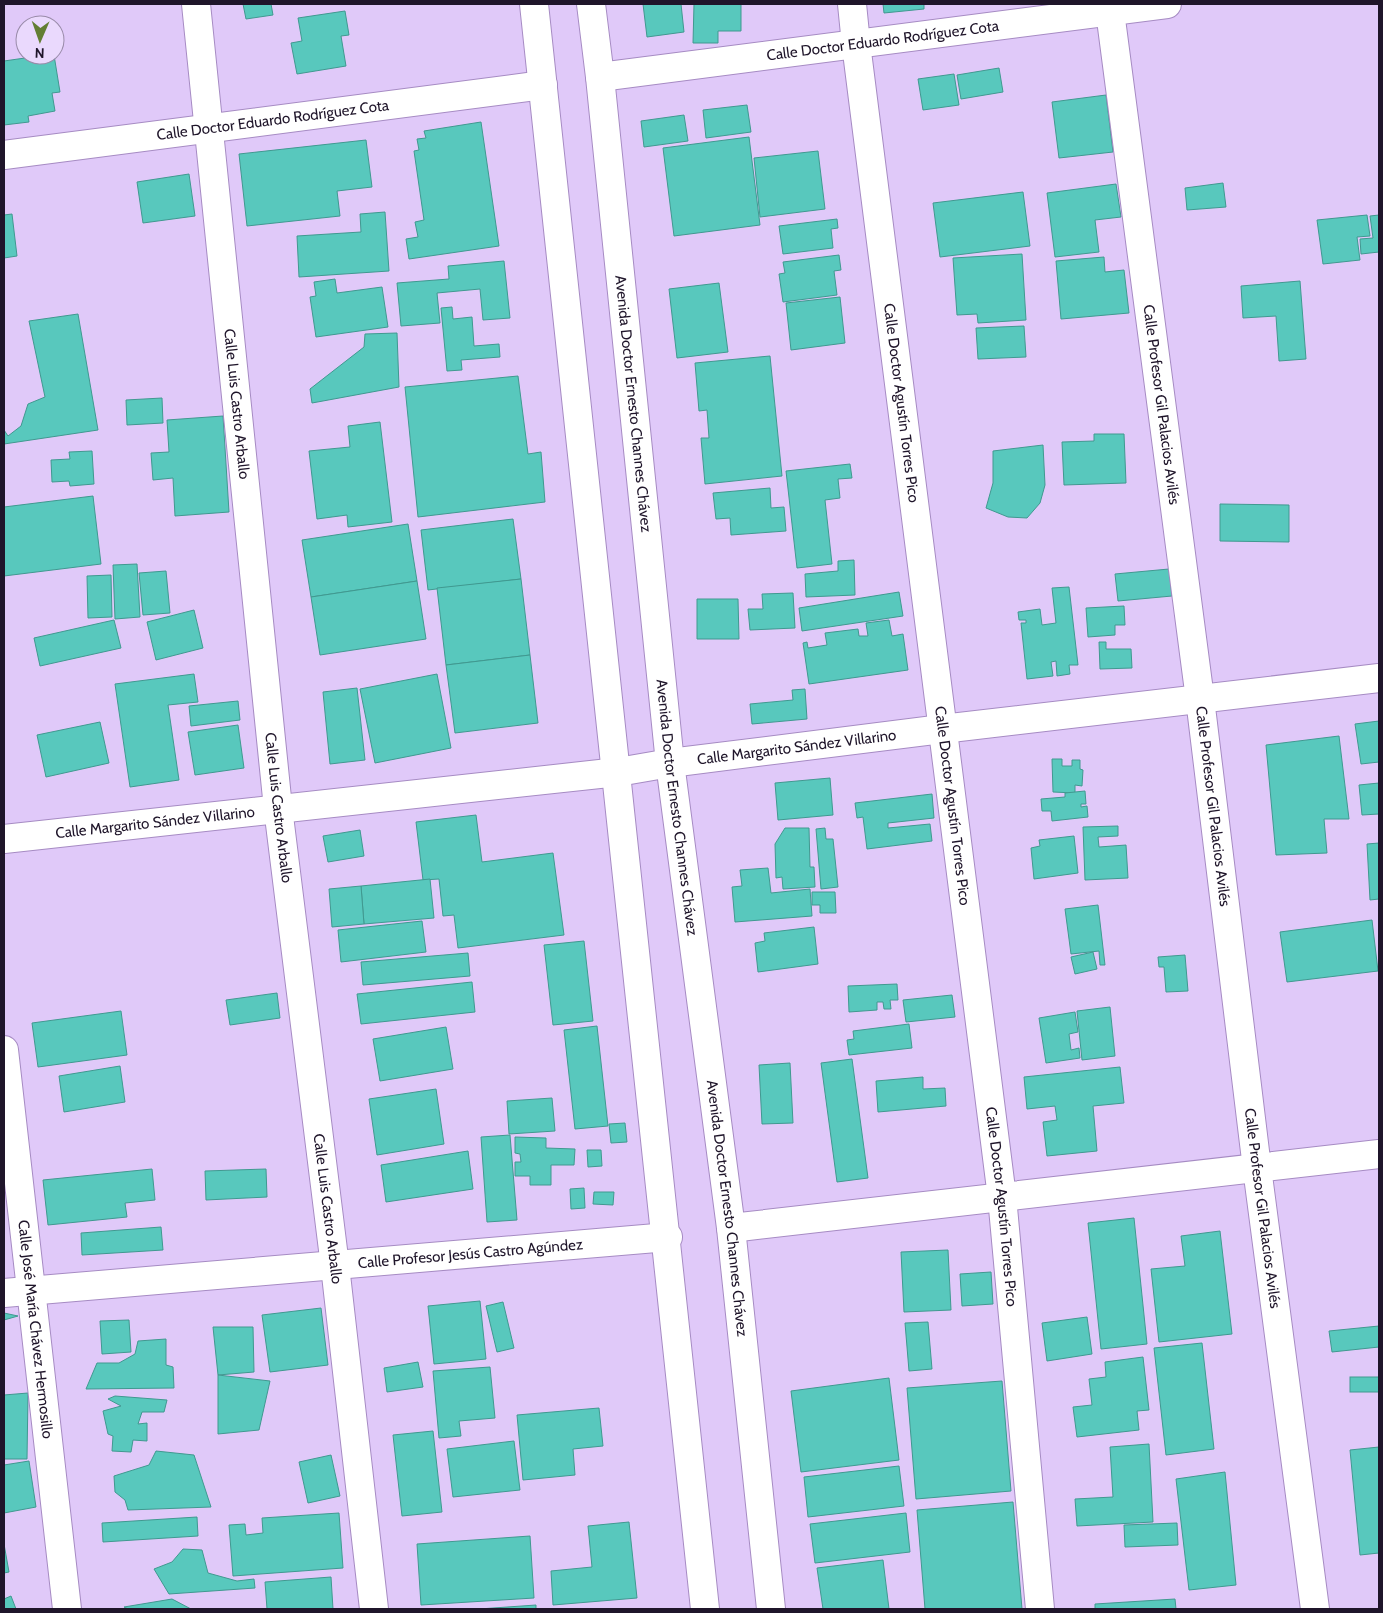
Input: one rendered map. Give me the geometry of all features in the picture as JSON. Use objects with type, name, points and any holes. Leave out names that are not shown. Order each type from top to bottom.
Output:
[{"type":"street","name":"Calle Luis Castro Arballo","points":[[196,4],[278,808],[335,1266],[374,1609]]},
{"type":"street","points":[[534,4],[668,1237],[705,1609]]},
{"type":"street","name":"Avenida Doctor Ernesto Channes Chávez","points":[[591,4],[670,764],[731,1228],[771,1609]]},
{"type":"street","name":"Calle Doctor Agustín Torres Pico","points":[[852,4],[1002,1197],[1040,1609]]},
{"type":"street","name":"Calle Doctor Eduardo Rodríguez Cota","points":[[600,77],[856,44],[1109,8],[1167,4]]},
{"type":"street","name":"Calle Profesor Gil Palacios Avilés","points":[[1109,8],[1200,699],[1257,1168],[1315,1609]]},
{"type":"street","name":"Calle Doctor Eduardo Rodríguez Cota","points":[[4,154],[543,85]]},
{"type":"street","name":"Calle Margarito Sández Villarino","points":[[4,840],[278,808],[618,772],[942,729],[1379,678]]},
{"type":"street","name":"Calle José María Chávez Hermosillo","points":[[4,1050],[17,1293],[67,1609]]},
{"type":"street","points":[[731,1228],[1379,1154]]},
{"type":"street","name":"Calle Profesor Jesús Castro Agúndez","points":[[17,1293],[668,1237]]},
{"type":"building","points":[[243,4],[271,4],[273,15],[246,19]]},
{"type":"building","points":[[643,4],[681,4],[684,32],[647,37]]},
{"type":"building","points":[[694,4],[741,4],[741,31],[718,31],[718,43],[693,43]]},
{"type":"building","points":[[883,4],[924,4],[924,9],[884,13]]},
{"type":"building","points":[[345,11],[349,35],[341,36],[346,66],[297,74],[291,43],[302,41],[298,18]]},
{"type":"building","points":[[15,59],[15,65],[56,65],[60,92],[52,93],[55,111],[28,116],[29,122],[4,125],[4,61]]},
{"type":"building","points":[[999,68],[1003,92],[961,99],[957,75]]},
{"type":"building","points":[[954,74],[959,105],[923,110],[918,79]]},
{"type":"building","points":[[1106,95],[1113,152],[1059,158],[1052,102]]},
{"type":"building","points":[[747,105],[751,132],[706,138],[703,110]]},
{"type":"building","points":[[684,115],[688,141],[644,147],[641,121]]},
{"type":"building","points":[[481,122],[499,246],[409,259],[406,239],[418,237],[415,222],[424,220],[414,151],[419,150],[417,139],[426,138],[424,131]]},
{"type":"building","points":[[749,137],[760,225],[674,236],[663,148]]},
{"type":"building","points":[[366,140],[372,187],[337,191],[340,216],[247,226],[239,154]]},
{"type":"building","points":[[818,151],[825,209],[760,217],[754,158]]},
{"type":"building","points":[[189,174],[195,216],[143,223],[137,182]]},
{"type":"building","points":[[1223,183],[1226,207],[1187,210],[1185,188]]},
{"type":"building","points":[[1116,184],[1121,217],[1095,220],[1099,252],[1055,257],[1047,193]]},
{"type":"building","points":[[1023,192],[1030,246],[940,257],[933,203]]},
{"type":"building","points":[[385,212],[389,271],[299,277],[297,236],[361,232],[360,214]]},
{"type":"building","points":[[12,214],[17,256],[4,258],[4,215]]},
{"type":"building","points":[[1367,215],[1370,236],[1357,237],[1360,260],[1323,264],[1317,220]]},
{"type":"building","points":[[1379,215],[1379,252],[1361,254],[1360,239],[1373,238],[1370,216]]},
{"type":"building","points":[[837,219],[838,228],[831,229],[833,248],[783,254],[779,226]]},
{"type":"building","points":[[1022,254],[1026,320],[978,323],[977,314],[957,315],[953,258]]},
{"type":"building","points":[[839,255],[841,270],[834,271],[837,295],[783,302],[779,274],[785,273],[783,262]]},
{"type":"building","points":[[1104,257],[1105,272],[1124,270],[1129,313],[1061,319],[1056,261]]},
{"type":"building","points":[[504,261],[510,318],[483,320],[480,289],[437,293],[440,323],[401,326],[397,283],[449,279],[448,266]]},
{"type":"building","points":[[335,279],[337,293],[382,287],[388,327],[316,337],[310,297],[316,296],[314,282]]},
{"type":"building","points":[[1300,281],[1306,359],[1279,361],[1276,316],[1243,318],[1241,286]]},
{"type":"building","points":[[719,283],[728,352],[677,358],[669,289]]},
{"type":"building","points":[[840,297],[845,343],[791,350],[786,303]]},
{"type":"building","points":[[452,307],[453,319],[472,317],[474,346],[499,344],[500,357],[461,360],[462,370],[447,371],[441,308]]},
{"type":"building","points":[[78,314],[98,430],[4,444],[4,430],[8,436],[21,426],[28,404],[45,397],[29,321]]},
{"type":"building","points":[[1024,326],[1026,357],[978,359],[976,328]]},
{"type":"building","points":[[397,333],[399,387],[312,403],[310,389],[364,347],[365,334]]},
{"type":"building","points":[[770,356],[782,476],[705,484],[701,438],[709,438],[707,410],[699,411],[695,363]]},
{"type":"building","points":[[518,376],[528,454],[541,452],[545,502],[418,517],[405,387]]},
{"type":"building","points":[[162,398],[163,423],[127,425],[126,400]]},
{"type":"building","points":[[223,416],[229,512],[175,516],[173,478],[153,480],[151,453],[169,452],[167,420]]},
{"type":"building","points":[[380,422],[392,522],[348,527],[347,515],[317,519],[309,451],[350,447],[348,426]]},
{"type":"building","points":[[1094,434],[1124,434],[1126,483],[1064,485],[1062,442],[1094,441]]},
{"type":"building","points":[[1043,445],[1045,485],[1040,503],[1027,518],[1008,517],[986,508],[993,483],[993,451]]},
{"type":"building","points":[[92,451],[94,484],[70,486],[69,481],[52,482],[51,460],[70,459],[69,452]]},
{"type":"building","points":[[850,464],[852,478],[838,479],[840,498],[825,500],[832,564],[797,568],[786,471]]},
{"type":"building","points":[[770,488],[771,508],[784,507],[786,531],[731,535],[730,518],[716,519],[713,493]]},
{"type":"building","points":[[93,496],[101,564],[4,576],[4,507]]},
{"type":"building","points":[[1220,504],[1289,505],[1289,542],[1220,541]]},
{"type":"building","points":[[513,519],[521,579],[428,590],[421,530]]},
{"type":"building","points":[[408,524],[417,581],[311,597],[302,540]]},
{"type":"building","points":[[854,560],[855,595],[806,597],[805,574],[838,571],[838,561]]},
{"type":"building","points":[[137,564],[140,617],[115,619],[113,565]]},
{"type":"building","points":[[1169,569],[1172,596],[1118,601],[1115,574]]},
{"type":"building","points":[[166,571],[170,613],[143,615],[139,573]]},
{"type":"building","points":[[111,575],[112,617],[88,618],[87,576]]},
{"type":"building","points":[[521,579],[530,655],[446,665],[437,588]]},
{"type":"building","points":[[417,581],[426,639],[320,655],[311,597]]},
{"type":"building","points":[[1069,587],[1078,665],[1069,665],[1070,674],[1057,676],[1056,661],[1051,662],[1053,676],[1027,679],[1021,623],[1026,623],[1026,620],[1019,620],[1018,612],[1040,609],[1042,625],[1056,623],[1052,588]]},
{"type":"building","points":[[899,592],[903,616],[802,631],[799,608]]},
{"type":"building","points":[[793,593],[795,628],[750,630],[748,609],[763,609],[762,594]]},
{"type":"building","points":[[697,599],[738,599],[739,639],[697,639]]},
{"type":"building","points":[[1124,606],[1125,625],[1115,625],[1115,635],[1088,637],[1086,608]]},
{"type":"building","points":[[194,610],[203,648],[156,660],[147,622]]},
{"type":"building","points":[[114,620],[121,648],[40,666],[34,638]]},
{"type":"building","points":[[889,620],[892,636],[903,634],[908,670],[809,684],[803,643],[807,642],[808,648],[827,645],[825,633],[858,629],[859,636],[868,636],[866,623]]},
{"type":"building","points":[[1099,642],[1106,642],[1106,649],[1131,649],[1132,668],[1100,669]]},
{"type":"building","points":[[530,655],[538,723],[455,733],[446,665]]},
{"type":"building","points":[[194,674],[198,702],[168,705],[179,780],[130,787],[115,684]]},
{"type":"building","points":[[437,674],[451,748],[375,763],[360,689]]},
{"type":"building","points":[[357,688],[365,760],[330,764],[323,692]]},
{"type":"building","points":[[805,689],[807,719],[752,724],[750,704],[793,700],[792,690]]},
{"type":"building","points":[[238,701],[240,720],[191,726],[189,706]]},
{"type":"building","points":[[1379,721],[1379,762],[1361,764],[1355,724]]},
{"type":"building","points":[[100,722],[109,763],[46,777],[37,735]]},
{"type":"building","points":[[238,725],[244,768],[195,775],[188,732]]},
{"type":"building","points":[[1339,736],[1349,819],[1324,819],[1327,853],[1276,855],[1266,745]]},
{"type":"building","points":[[1052,759],[1062,759],[1062,766],[1072,766],[1072,760],[1080,760],[1080,769],[1083,770],[1082,786],[1075,785],[1075,793],[1053,792]]},
{"type":"building","points":[[830,778],[833,815],[778,820],[775,783]]},
{"type":"building","points":[[1379,783],[1379,814],[1362,815],[1359,785]]},
{"type":"building","points":[[1085,791],[1086,804],[1081,804],[1081,807],[1087,806],[1088,817],[1052,821],[1051,811],[1042,811],[1041,799],[1065,797],[1065,793]]},
{"type":"building","points":[[932,794],[934,818],[888,823],[888,828],[930,824],[932,841],[867,849],[863,817],[857,818],[855,803]]},
{"type":"building","points":[[476,815],[482,862],[553,853],[564,935],[458,948],[454,915],[443,916],[439,879],[423,880],[416,822]]},
{"type":"building","points":[[1118,826],[1118,836],[1098,837],[1099,847],[1126,845],[1128,878],[1085,880],[1083,827]]},
{"type":"building","points":[[785,828],[809,828],[810,867],[814,867],[815,887],[783,889],[782,877],[776,878],[775,844]]},
{"type":"building","points":[[825,828],[826,839],[833,839],[838,887],[821,889],[816,829]]},
{"type":"building","points":[[360,830],[364,856],[328,862],[323,836]]},
{"type":"building","points":[[1074,836],[1078,873],[1034,879],[1031,848],[1040,846],[1039,840]]},
{"type":"building","points":[[1379,843],[1379,899],[1370,900],[1367,844]]},
{"type":"building","points":[[768,868],[771,893],[810,889],[812,916],[735,922],[732,887],[742,886],[740,870]]},
{"type":"building","points":[[430,879],[434,918],[364,924],[361,886]]},
{"type":"building","points":[[361,886],[364,924],[332,927],[329,889]]},
{"type":"building","points":[[812,892],[835,892],[836,913],[820,913],[820,905],[812,905]]},
{"type":"building","points":[[1098,905],[1105,965],[1100,965],[1099,951],[1071,954],[1065,909]]},
{"type":"building","points":[[1372,920],[1378,971],[1287,982],[1280,932]]},
{"type":"building","points":[[422,921],[426,952],[341,962],[338,930]]},
{"type":"building","points":[[814,927],[818,964],[758,972],[755,943],[765,941],[764,933]]},
{"type":"building","points":[[584,941],[593,1021],[553,1025],[544,945]]},
{"type":"building","points":[[1093,952],[1097,969],[1075,974],[1071,957]]},
{"type":"building","points":[[468,953],[470,976],[363,985],[361,962]]},
{"type":"building","points":[[1185,955],[1188,991],[1166,992],[1164,967],[1159,967],[1158,957]]},
{"type":"building","points":[[472,982],[475,1012],[361,1024],[357,994]]},
{"type":"building","points":[[897,984],[898,1000],[890,1000],[891,1009],[884,1009],[883,1002],[877,1002],[877,1010],[849,1012],[848,986]]},
{"type":"building","points":[[277,993],[280,1018],[230,1025],[226,1000]]},
{"type":"building","points":[[952,995],[955,1017],[906,1022],[903,1000]]},
{"type":"building","points":[[1110,1007],[1115,1056],[1082,1060],[1077,1011]]},
{"type":"building","points":[[121,1011],[127,1055],[38,1067],[32,1023]]},
{"type":"building","points":[[1075,1012],[1078,1032],[1069,1034],[1071,1050],[1079,1048],[1080,1058],[1046,1063],[1039,1018]]},
{"type":"building","points":[[909,1024],[912,1048],[849,1055],[847,1040],[854,1039],[853,1031]]},
{"type":"building","points":[[597,1026],[608,1126],[575,1129],[564,1030]]},
{"type":"building","points":[[446,1027],[453,1069],[380,1081],[373,1039]]},
{"type":"building","points":[[852,1059],[868,1178],[837,1182],[821,1063]]},
{"type":"building","points":[[790,1063],[793,1123],[762,1124],[759,1065]]},
{"type":"building","points":[[120,1066],[125,1102],[64,1112],[59,1076]]},
{"type":"building","points":[[1120,1067],[1124,1103],[1093,1106],[1097,1151],[1047,1156],[1043,1122],[1057,1120],[1055,1106],[1027,1109],[1024,1077]]},
{"type":"building","points":[[923,1077],[923,1089],[945,1088],[946,1106],[878,1112],[876,1081]]},
{"type":"building","points":[[436,1089],[444,1144],[377,1155],[369,1099]]},
{"type":"building","points":[[552,1098],[555,1131],[509,1134],[507,1101]]},
{"type":"building","points":[[625,1123],[627,1142],[611,1143],[609,1124]]},
{"type":"building","points":[[510,1135],[517,1220],[487,1222],[481,1137]]},
{"type":"building","points":[[515,1137],[546,1138],[546,1148],[575,1149],[574,1165],[551,1165],[551,1185],[530,1185],[530,1176],[515,1176],[515,1162],[521,1162],[520,1154],[515,1153]]},
{"type":"building","points":[[587,1150],[601,1150],[602,1166],[588,1167]]},
{"type":"building","points":[[468,1151],[473,1189],[386,1202],[381,1165]]},
{"type":"building","points":[[152,1169],[155,1200],[125,1203],[127,1217],[48,1225],[43,1180]]},
{"type":"building","points":[[266,1169],[267,1197],[206,1200],[205,1171]]},
{"type":"building","points":[[584,1188],[585,1208],[571,1209],[570,1189]]},
{"type":"building","points":[[594,1192],[614,1192],[613,1205],[593,1204]]},
{"type":"building","points":[[1134,1218],[1147,1344],[1101,1349],[1088,1223]]},
{"type":"building","points":[[161,1227],[163,1250],[82,1255],[81,1233]]},
{"type":"building","points":[[1220,1231],[1232,1334],[1159,1342],[1151,1269],[1185,1266],[1181,1236]]},
{"type":"building","points":[[948,1250],[951,1310],[904,1312],[901,1252]]},
{"type":"building","points":[[991,1272],[993,1304],[962,1306],[960,1274]]},
{"type":"building","points":[[480,1301],[486,1359],[434,1364],[428,1306]]},
{"type":"building","points":[[503,1302],[514,1348],[497,1352],[486,1306]]},
{"type":"building","points":[[321,1308],[328,1365],[270,1372],[262,1315]]},
{"type":"building","points":[[4,1313],[18,1316],[4,1320]]},
{"type":"building","points":[[1087,1317],[1092,1354],[1047,1361],[1042,1323]]},
{"type":"building","points":[[129,1320],[131,1352],[102,1354],[100,1321]]},
{"type":"building","points":[[928,1322],[932,1369],[909,1371],[905,1323]]},
{"type":"building","points":[[1379,1326],[1379,1347],[1332,1352],[1329,1331]]},
{"type":"building","points":[[213,1327],[253,1327],[254,1372],[218,1375]]},
{"type":"building","points":[[166,1339],[166,1365],[173,1367],[174,1388],[86,1389],[97,1363],[119,1363],[135,1354],[138,1341]]},
{"type":"building","points":[[1202,1343],[1214,1449],[1166,1455],[1154,1348]]},
{"type":"building","points":[[1143,1357],[1149,1410],[1137,1411],[1139,1430],[1077,1437],[1073,1407],[1092,1405],[1089,1379],[1106,1377],[1105,1362]]},
{"type":"building","points":[[418,1362],[423,1387],[387,1392],[384,1368]]},
{"type":"building","points":[[490,1367],[495,1418],[459,1421],[461,1436],[439,1438],[433,1371]]},
{"type":"building","points":[[218,1375],[270,1381],[259,1430],[218,1434]]},
{"type":"building","points":[[1350,1377],[1379,1377],[1379,1392],[1350,1392]]},
{"type":"building","points":[[889,1378],[899,1460],[801,1472],[791,1391]]},
{"type":"building","points":[[1002,1381],[1011,1491],[916,1499],[907,1388]]},
{"type":"building","points":[[28,1393],[27,1459],[4,1459],[4,1395]]},
{"type":"building","points":[[115,1396],[167,1400],[164,1412],[142,1412],[138,1424],[147,1423],[147,1441],[133,1440],[131,1452],[112,1451],[113,1436],[108,1434],[103,1411],[121,1406],[108,1399]]},
{"type":"building","points":[[599,1408],[603,1446],[573,1449],[575,1475],[523,1480],[517,1415]]},
{"type":"building","points":[[433,1431],[442,1512],[402,1516],[393,1435]]},
{"type":"building","points":[[514,1441],[520,1490],[453,1497],[447,1449]]},
{"type":"building","points":[[1149,1444],[1153,1522],[1077,1526],[1075,1499],[1113,1497],[1110,1447]]},
{"type":"building","points":[[1379,1447],[1379,1553],[1360,1555],[1350,1450]]},
{"type":"building","points":[[156,1451],[194,1455],[211,1507],[128,1510],[125,1500],[115,1492],[114,1476],[149,1465]]},
{"type":"building","points":[[331,1455],[340,1496],[308,1503],[299,1462]]},
{"type":"building","points":[[29,1461],[36,1507],[4,1513],[4,1465]]},
{"type":"building","points":[[899,1466],[904,1506],[808,1517],[804,1477]]},
{"type":"building","points":[[1225,1472],[1236,1585],[1189,1590],[1176,1479]]},
{"type":"building","points":[[1013,1502],[1022,1609],[925,1609],[917,1510]]},
{"type":"building","points":[[339,1513],[343,1568],[233,1576],[229,1525],[245,1524],[246,1535],[263,1533],[262,1518]]},
{"type":"building","points":[[906,1513],[910,1552],[815,1563],[810,1524]]},
{"type":"building","points":[[197,1517],[198,1536],[103,1542],[102,1523]]},
{"type":"building","points":[[629,1522],[637,1598],[553,1605],[551,1571],[592,1567],[588,1526]]},
{"type":"building","points":[[1177,1523],[1178,1545],[1125,1547],[1124,1525]]},
{"type":"building","points":[[530,1536],[534,1598],[421,1605],[417,1544]]},
{"type":"building","points":[[4,1544],[9,1572],[4,1573]]},
{"type":"building","points":[[183,1549],[202,1550],[208,1573],[237,1581],[254,1579],[255,1588],[169,1594],[154,1569],[172,1562]]},
{"type":"building","points":[[883,1560],[889,1609],[823,1609],[817,1568]]},
{"type":"building","points":[[331,1577],[333,1609],[267,1609],[265,1582]]},
{"type":"building","points":[[11,1596],[16,1609],[4,1609],[4,1599]]},
{"type":"building","points":[[172,1599],[191,1609],[128,1609],[124,1607]]},
{"type":"building","points":[[1175,1599],[1176,1609],[1095,1609],[1095,1604]]},
{"type":"building","points":[[536,1605],[536,1609],[479,1609]]}]
